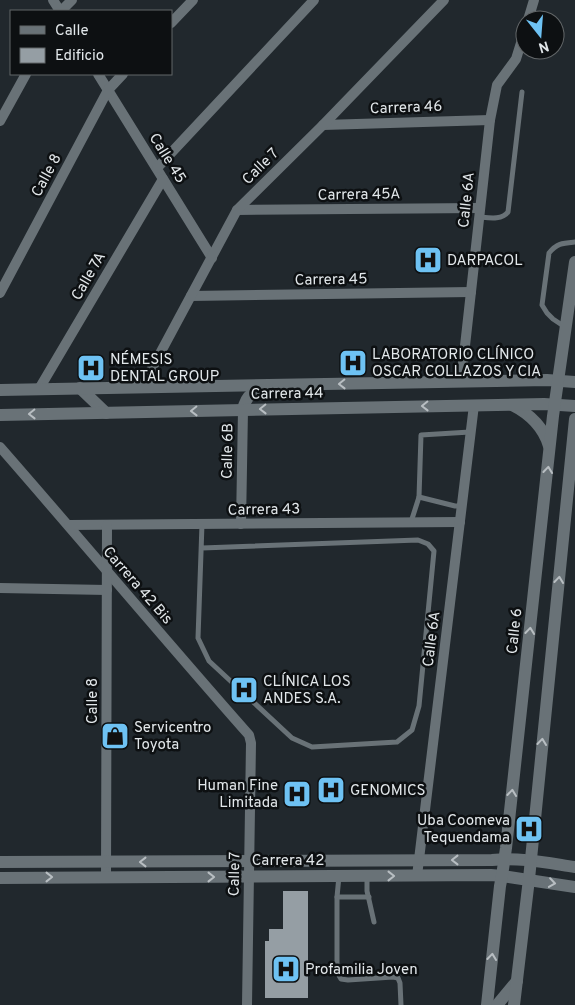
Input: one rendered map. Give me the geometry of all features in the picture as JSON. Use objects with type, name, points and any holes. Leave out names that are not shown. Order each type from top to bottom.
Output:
[{"type":"main road","name":"Calle 6","points":[[487,1005],[555,404],[575,262]]},
{"type":"main road","name":"Carrera 44","points":[[0,390],[558,380],[575,382]]},
{"type":"main road","points":[[243,410],[248,398],[258,390],[289,390],[295,384]]},
{"type":"main road","points":[[80,388],[106,413]]},
{"type":"main road","name":"Carrera 44","points":[[2,416],[511,404],[575,406]]},
{"type":"main road","points":[[511,404],[524,411],[535,421],[547,440],[550,451]]},
{"type":"main road","points":[[514,1005],[529,879],[575,419]]},
{"type":"main road","name":"Carrera 42","points":[[0,862],[504,859],[530,860],[575,866]]},
{"type":"main road","name":"Carrera 42","points":[[0,878],[502,876],[575,887]]},
{"type":"main road","points":[[497,1005],[517,981]]},
{"type":"street","points":[[61,10],[72,0]]},
{"type":"street","points":[[172,22],[193,0]]},
{"type":"street","points":[[156,168],[314,0]]},
{"type":"street","name":"Calle 7","points":[[142,387],[237,210],[323,125],[444,0]]},
{"type":"street","name":"Calle 6A","points":[[461,382],[490,120],[497,85],[515,60]]},
{"type":"street","points":[[0,121],[25,75]]},
{"type":"street","name":"Calle 45","points":[[99,75],[212,258]]},
{"type":"street","name":"Calle 8","points":[[0,293],[108,90],[122,75]]},
{"type":"street","name":"Carrera 46","points":[[323,125],[490,120]]},
{"type":"street","name":"Calle 7A","points":[[39,389],[163,179]]},
{"type":"street","name":"Carrera 45A","points":[[237,210],[480,213]]},
{"type":"street","name":"Carrera 45","points":[[192,296],[471,292]]},
{"type":"street","name":"Calle 6A","points":[[417,876],[474,405]]},
{"type":"street","name":"Calle 6B","points":[[240,524],[243,410]]},
{"type":"street","name":"Carrera 42 Bis","points":[[0,447],[249,735],[251,743]]},
{"type":"street","name":"Carrera 43","points":[[68,525],[460,522]]},
{"type":"street","name":"Calle 8","points":[[106,877],[107,525]]},
{"type":"street","points":[[0,588],[107,590]]},
{"type":"street","name":"Calle 7","points":[[247,1005],[251,743]]},
{"type":"lane","points":[[480,213],[502,218],[508,212],[522,92]]},
{"type":"lane","points":[[566,327],[553,320],[542,305],[549,253],[554,247],[562,243],[575,242]]},
{"type":"lane","points":[[411,522],[419,497],[421,435],[471,432]]},
{"type":"lane","points":[[419,497],[454,506],[462,506]]},
{"type":"lane","points":[[202,524],[198,638],[209,661],[292,738],[312,747],[397,742],[412,730],[420,706],[434,551],[428,544],[418,540],[202,548]]},
{"type":"lane","points":[[339,876],[337,897],[337,972],[341,979],[348,980],[398,978],[401,1005]]},
{"type":"lane","points":[[366,876],[368,897],[374,922]]},
{"type":"lane","points":[[337,897],[368,897]]},
{"type":"building","name":"Profamilia Joven","points":[[283,891],[308,891],[308,998],[265,998],[265,941],[269,941],[269,929],[283,929]]},
{"type":"place","name":"DARPACOL","points":[[428,260]]},
{"type":"place","name":"LABORATORIO CLÍNICO OSCAR COLLAZOS Y CIA","points":[[353,363]]},
{"type":"place","name":"NÉMESIS DENTAL GROUP","points":[[91,368]]},
{"type":"place","name":"CLÍNICA LOS ANDES S.A.","points":[[244,690]]},
{"type":"place","name":"Servicentro Toyota","points":[[115,736]]},
{"type":"place","name":"GENOMICS","points":[[331,790]]},
{"type":"place","name":"Human Fine Limitada","points":[[297,794]]},
{"type":"place","name":"Uba Coomeva Tequendama","points":[[529,829]]},
{"type":"place","name":"Profamilia Joven","points":[[286,969]]}]
